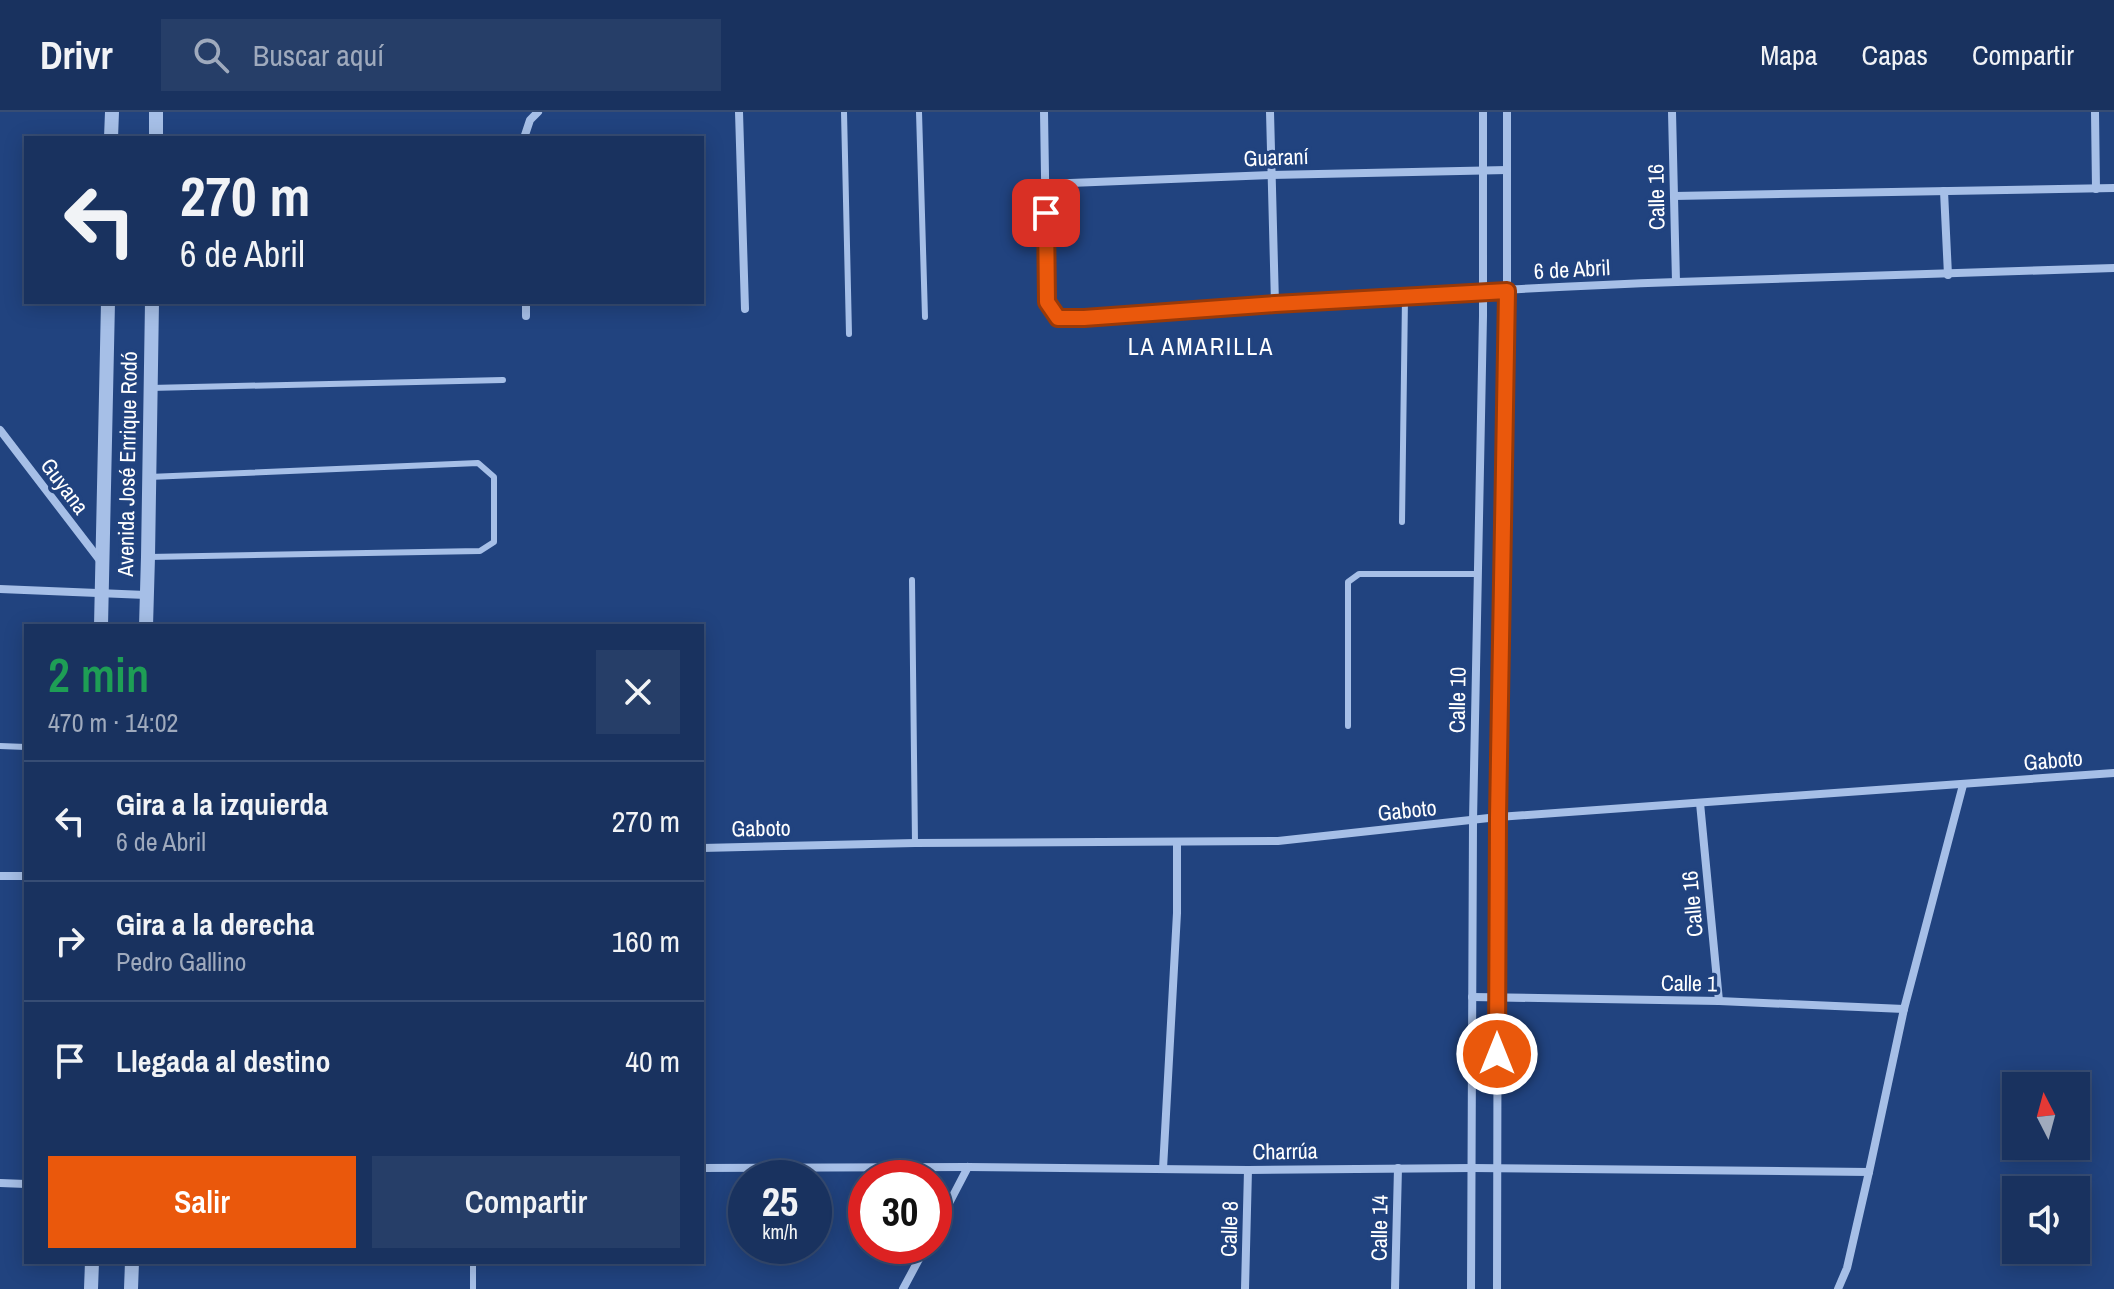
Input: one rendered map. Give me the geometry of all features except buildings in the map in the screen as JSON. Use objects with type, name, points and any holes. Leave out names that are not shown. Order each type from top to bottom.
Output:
[{"type":"street","points":[[111,136],[112,112]]},
{"type":"street","points":[[156,112],[156,136]]},
{"type":"street","points":[[525,136],[530,120],[538,112]]},
{"type":"street","points":[[739,112],[745,309]]},
{"type":"street","points":[[1044,112],[1045,184]]},
{"type":"street","points":[[1270,112],[1275,304]]},
{"type":"street","name":"Calle 10","points":[[1471,1289],[1473,821],[1483,292],[1483,112]]},
{"type":"street","name":"Calle 10","points":[[1497,1289],[1498,817],[1507,112]]},
{"type":"street","name":"Calle 16","points":[[1672,112],[1676,282]]},
{"type":"street","points":[[2095,112],[2096,189]]},
{"type":"street","name":"Guaraní","points":[[1045,184],[1507,170]]},
{"type":"street","name":"6 de Abril","points":[[1045,184],[1047,302],[1058,318],[1676,282],[2114,268]]},
{"type":"street","points":[[1674,196],[2114,188]]},
{"type":"street","points":[[1944,191],[1948,275]]},
{"type":"street","name":"Avenida José Enrique Rodó","points":[[101,624],[108,304]]},
{"type":"street","name":"Avenida José Enrique Rodó","points":[[146,624],[152,304]]},
{"type":"street","points":[[526,304],[526,316]]},
{"type":"street","name":"Guyana","points":[[0,430],[102,563]]},
{"type":"street","points":[[0,589],[146,595]]},
{"type":"street","name":"Gaboto","points":[[704,848],[1278,841],[1498,817],[2114,773]]},
{"type":"street","points":[[1838,1289],[1847,1268],[1904,1009],[1963,785]]},
{"type":"street","name":"Calle 16","points":[[1700,803],[1719,1001]]},
{"type":"street","points":[[1163,1169],[1177,913],[1177,842]]},
{"type":"street","points":[[0,876],[24,876]]},
{"type":"street","name":"Calle 1","points":[[1472,997],[1719,1001],[1904,1009]]},
{"type":"street","points":[[952,1198],[968,1167]]},
{"type":"street","name":"Charrúa","points":[[704,1168],[1498,1168],[1869,1172]]},
{"type":"street","name":"Calle 14","points":[[1395,1289],[1398,1168]]},
{"type":"street","name":"Calle 8","points":[[1245,1289],[1248,1170]]},
{"type":"street","points":[[0,1183],[24,1184]]},
{"type":"street","points":[[91,1289],[92,1264]]},
{"type":"street","points":[[131,1289],[132,1264]]},
{"type":"street","points":[[903,1289],[916,1264]]},
{"type":"lane","points":[[844,112],[849,334]]},
{"type":"lane","points":[[919,112],[925,317]]},
{"type":"lane","points":[[1402,522],[1405,297]]},
{"type":"lane","points":[[150,388],[503,380]]},
{"type":"lane","points":[[148,557],[480,551],[494,542],[494,477],[478,463],[149,477]]},
{"type":"lane","points":[[1348,726],[1348,582],[1359,574],[1477,574]]},
{"type":"lane","points":[[912,580],[915,843]]},
{"type":"lane","points":[[0,746],[24,747]]},
{"type":"lane","points":[[473,1264],[473,1289]]},
{"type":"district","name":"LA AMARILLA","points":[[1201,347]]},
{"type":"route","points":[[1046,213],[1047,302],[1058,318],[1507,291],[1497,1054]]}]
